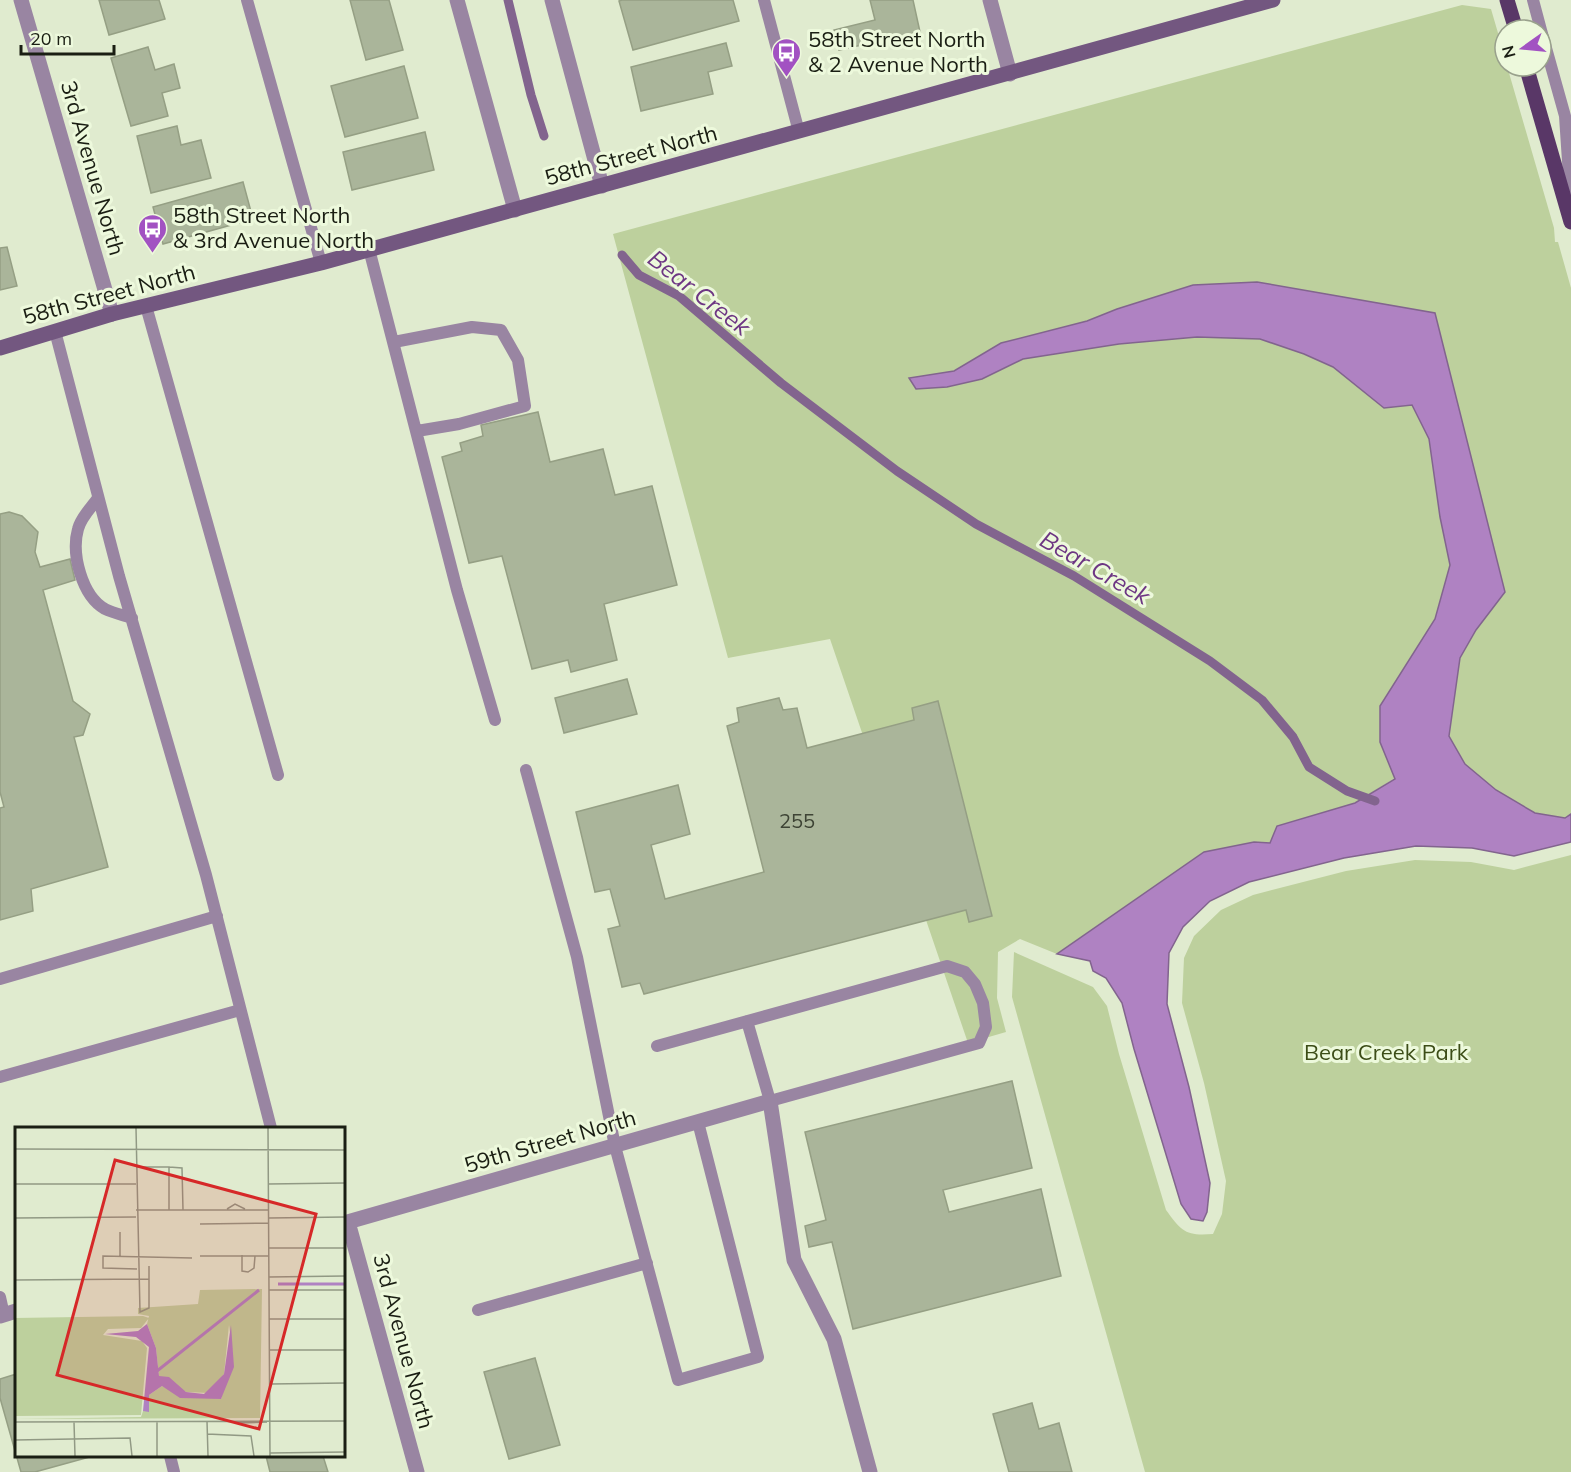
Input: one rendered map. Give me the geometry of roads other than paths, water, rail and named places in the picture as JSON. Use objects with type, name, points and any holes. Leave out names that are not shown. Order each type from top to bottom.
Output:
[{"type":"main road","points":[[1508,0],[1513,18]]},
{"type":"main road","points":[[1529,78],[1571,222]]},
{"type":"street","name":"3rd Avenue North","points":[[21,0],[112,314]]},
{"type":"street","points":[[457,0],[516,210]]},
{"type":"street","points":[[552,0],[602,186]]},
{"type":"street","points":[[990,0],[1010,74]]},
{"type":"street","name":"58th Street North","points":[[0,348],[112,314],[321,263],[1010,74],[1240,4],[1273,0]]},
{"type":"street","points":[[770,1101],[794,1260],[834,1339],[870,1472]]},
{"type":"street","name":"59th Street North","points":[[346,1223],[770,1101]]},
{"type":"street","name":"3rd Avenue North","points":[[346,1223],[417,1472]]},
{"type":"lane","points":[[247,0],[321,263]]},
{"type":"lane","points":[[764,0],[799,132]]},
{"type":"lane","points":[[1533,0],[1538,18]]},
{"type":"lane","points":[[1553,73],[1565,116],[1571,212]]},
{"type":"lane","points":[[369,249],[457,590],[495,720]]},
{"type":"lane","points":[[146,306],[278,775]]},
{"type":"lane","points":[[394,342],[472,327],[483,327],[501,330],[518,360],[525,405],[459,424],[417,431]]},
{"type":"lane","points":[[55,331],[98,498],[217,916],[271,1127]]},
{"type":"lane","points":[[98,498],[84,516],[78,530],[76,546],[80,574],[92,598],[104,608],[132,618]]},
{"type":"lane","points":[[526,770],[577,957],[615,1146],[678,1380],[758,1357],[698,1122]]},
{"type":"lane","points":[[0,979],[217,916]]},
{"type":"lane","points":[[657,1046],[747,1021],[948,966],[965,972],[975,984],[983,1003],[986,1027],[979,1043],[770,1101],[747,1021]]},
{"type":"lane","points":[[0,1077],[240,1010]]},
{"type":"lane","points":[[478,1310],[647,1263]]},
{"type":"lane","points":[[0,1297],[7,1314]]},
{"type":"lane","points":[[170,1457],[174,1472]]},
{"type":"waterway","name":"Bear Creek","points":[[508,0],[531,95],[544,136]]},
{"type":"waterway","name":"Bear Creek","points":[[622,255],[639,275],[679,296],[781,383],[897,471],[976,524],[1074,576],[1210,661],[1262,700],[1293,737],[1309,767],[1347,791],[1375,801]]},
{"type":"place","name":"58th Street North & 2 Avenue North","points":[[787,78]]},
{"type":"place","name":"58th Street North & 3rd Avenue North","points":[[152,254]]},
{"type":"park label","name":"Bear Creek Park","points":[[1386,1052]]}]
